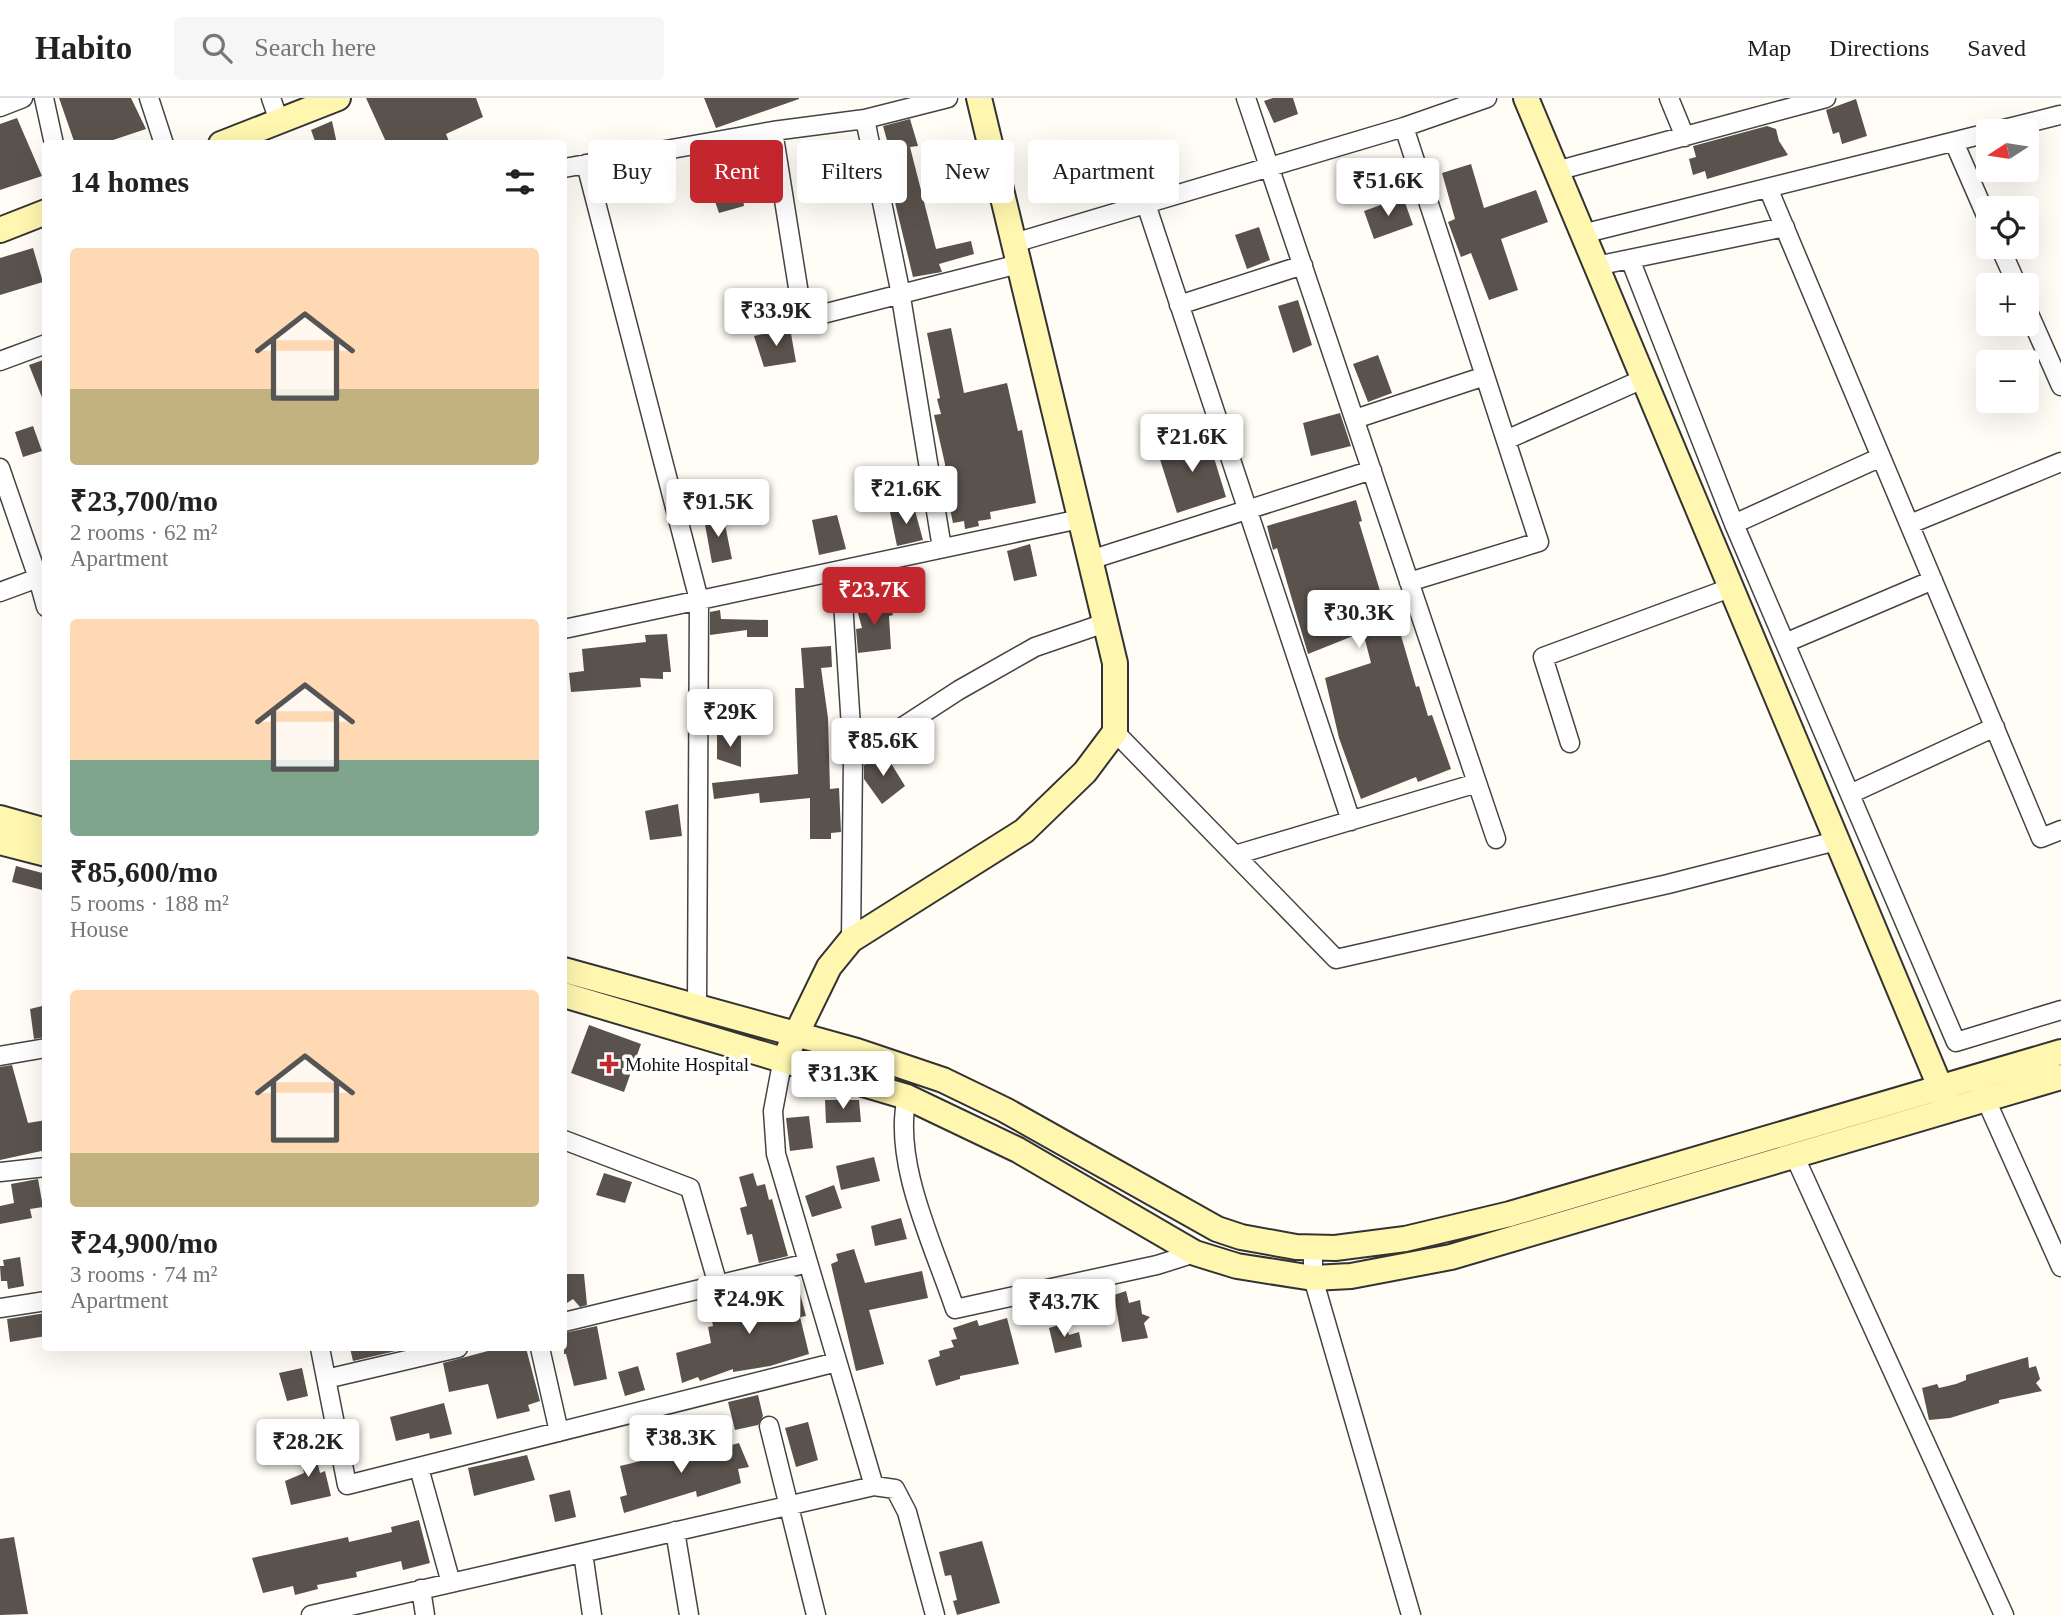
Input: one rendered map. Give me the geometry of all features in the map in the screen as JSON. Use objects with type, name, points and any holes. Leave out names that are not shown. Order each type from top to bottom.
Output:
[{"type":"main road","points":[[227,140],[275,109],[338,98]]},
{"type":"main road","points":[[783,1058],[798,1035],[829,967],[851,940],[1024,831],[1085,772],[1115,732],[1115,663],[979,98]]},
{"type":"main road","points":[[1526,98],[1945,1097]]},
{"type":"main road","points":[[0,230],[42,214]]},
{"type":"main road","points":[[0,818],[42,830]]},
{"type":"main road","points":[[0,842],[42,853]]},
{"type":"main road","points":[[567,970],[798,1035],[943,1080],[1006,1110],[1217,1229],[1241,1237],[1313,1247],[1368,1245],[1510,1214],[1981,1087],[2061,1052]]},
{"type":"main road","points":[[567,996],[907,1097],[1018,1150],[1195,1253],[1237,1266],[1313,1278],[1351,1276],[1451,1257],[1794,1156],[1945,1097]]},
{"type":"main road","points":[[1981,1087],[2061,1077]]},
{"type":"street","points":[[0,107],[23,98]]},
{"type":"street","points":[[44,98],[53,140]]},
{"type":"street","points":[[149,98],[163,140]]},
{"type":"street","points":[[567,167],[772,131],[864,119],[948,98]]},
{"type":"street","points":[[1246,98],[1496,839]]},
{"type":"street","points":[[772,131],[803,319],[901,294],[1146,204],[1404,127],[1487,98]]},
{"type":"street","points":[[1669,98],[1685,136]]},
{"type":"street","points":[[1556,171],[1826,98]]},
{"type":"street","points":[[2039,121],[2060,116]]},
{"type":"street","points":[[864,119],[901,294],[942,548]]},
{"type":"street","points":[[1404,127],[1539,542],[1409,582]]},
{"type":"street","points":[[1583,234],[1976,136]]},
{"type":"street","points":[[1954,142],[1978,196]]},
{"type":"street","points":[[586,164],[699,600],[697,1006]]},
{"type":"street","points":[[1768,188],[2042,838],[2061,830]]},
{"type":"street","points":[[1146,204],[1351,821]]},
{"type":"street","points":[[1596,266],[1785,227]]},
{"type":"street","points":[[1630,259],[1734,524],[1956,1042],[2061,1010]]},
{"type":"street","points":[[1179,305],[1303,265]]},
{"type":"street","points":[[2039,336],[2061,386]]},
{"type":"street","points":[[0,361],[42,345]]},
{"type":"street","points":[[1355,419],[1485,376]]},
{"type":"street","points":[[1506,440],[1643,379]]},
{"type":"street","points":[[1734,524],[1881,457]]},
{"type":"street","points":[[1910,524],[2061,462]]},
{"type":"street","points":[[1090,560],[1372,470]]},
{"type":"street","points":[[2,477],[42,592]]},
{"type":"street","points":[[567,628],[1080,519]]},
{"type":"street","points":[[841,570],[853,759],[851,940]]},
{"type":"street","points":[[0,592],[38,578]]},
{"type":"street","points":[[1785,643],[1933,580]]},
{"type":"street","points":[[1570,743],[1543,657],[1730,588]]},
{"type":"street","points":[[853,759],[959,690],[1035,648],[1105,623]]},
{"type":"street","points":[[1850,794],[1995,727]]},
{"type":"street","points":[[1115,732],[1336,959],[1655,887],[1836,841]]},
{"type":"street","points":[[1235,855],[1477,783]]},
{"type":"street","points":[[0,1056],[42,1049]]},
{"type":"street","points":[[783,1058],[773,1111],[772,1134],[874,1486]]},
{"type":"street","points":[[1981,1087],[2061,1267]]},
{"type":"street","points":[[907,1097],[902,1139],[908,1168],[955,1309],[1157,1265],[1195,1253]]},
{"type":"street","points":[[567,1141],[690,1188],[718,1285]]},
{"type":"street","points":[[1794,1156],[2004,1615]]},
{"type":"street","points":[[0,1172],[42,1167]]},
{"type":"street","points":[[1313,1247],[1313,1278],[1411,1615]]},
{"type":"street","points":[[567,1321],[808,1263]]},
{"type":"street","points":[[0,1307],[42,1302]]},
{"type":"street","points":[[321,1351],[348,1485],[837,1362]]},
{"type":"street","points":[[326,1379],[445,1351]]},
{"type":"street","points":[[541,1351],[559,1432]]},
{"type":"street","points":[[769,1426],[816,1615]]},
{"type":"street","points":[[419,1468],[451,1583]]},
{"type":"street","points":[[311,1615],[874,1486],[895,1489],[907,1512],[935,1615]]},
{"type":"street","points":[[675,1531],[690,1615]]},
{"type":"street","points":[[583,1553],[592,1615]]},
{"type":"street","points":[[421,1590],[425,1615]]},
{"type":"building","points":[[59,98],[131,98],[146,129],[113,140],[74,140]]},
{"type":"building","points":[[366,98],[476,98],[483,117],[446,134],[448,140],[385,140]]},
{"type":"building","points":[[704,98],[799,98],[799,99],[716,128]]},
{"type":"building","points":[[1293,98],[1298,114],[1274,123],[1264,101]]},
{"type":"building","points":[[1856,99],[1867,136],[1842,144],[1839,132],[1833,134],[1826,110]]},
{"type":"building","points":[[17,118],[42,176],[0,190],[0,124]]},
{"type":"building","points":[[910,119],[918,146],[910,147],[921,190],[921,203],[924,203],[936,249],[971,241],[974,254],[939,264],[942,272],[913,277],[895,203],[907,203],[907,140],[887,140],[883,126]]},
{"type":"building","points":[[332,121],[336,140],[315,140],[311,130]]},
{"type":"building","points":[[1767,126],[1776,129],[1779,141],[1788,155],[1707,179],[1705,171],[1693,175],[1689,159],[1696,157],[1693,146]]},
{"type":"building","points":[[1471,164],[1484,208],[1536,190],[1548,222],[1501,239],[1518,290],[1489,300],[1471,253],[1461,257],[1448,222],[1455,219],[1442,173]]},
{"type":"building","points":[[1403,197],[1413,225],[1374,239],[1364,211]]},
{"type":"building","points":[[716,203],[744,203],[744,206],[719,213]]},
{"type":"building","points":[[1259,227],[1270,260],[1247,269],[1235,235]]},
{"type":"building","points":[[33,248],[42,282],[0,295],[0,258]]},
{"type":"building","points":[[1298,300],[1312,345],[1293,353],[1278,306]]},
{"type":"building","points":[[790,328],[796,362],[764,367],[754,336]]},
{"type":"building","points":[[951,328],[964,393],[1007,383],[1018,431],[1022,430],[1036,503],[990,512],[991,519],[978,521],[979,526],[965,529],[964,521],[953,523],[946,489],[945,464],[934,415],[941,414],[937,399],[940,398],[927,333]]},
{"type":"building","points":[[1378,355],[1392,393],[1368,402],[1353,364]]},
{"type":"building","points":[[42,360],[42,398],[29,365]]},
{"type":"building","points":[[1340,413],[1351,446],[1311,456],[1303,423]]},
{"type":"building","points":[[33,426],[42,451],[23,457],[15,432]]},
{"type":"building","points":[[1207,435],[1226,497],[1177,513],[1157,450]]},
{"type":"building","points":[[1356,500],[1362,521],[1359,522],[1388,617],[1395,615],[1416,687],[1419,686],[1428,716],[1432,715],[1451,769],[1418,782],[1416,777],[1361,799],[1339,738],[1325,678],[1371,663],[1363,632],[1308,654],[1277,548],[1273,550],[1267,526]]},
{"type":"building","points":[[914,507],[923,540],[897,546],[890,512]]},
{"type":"building","points":[[723,515],[732,559],[712,563],[704,519]]},
{"type":"building","points":[[837,515],[846,549],[819,555],[812,520]]},
{"type":"building","points":[[1030,544],[1037,576],[1014,581],[1007,551]]},
{"type":"building","points":[[889,599],[893,615],[889,616],[891,649],[858,653],[856,629],[862,628],[856,606]]},
{"type":"building","points":[[720,610],[721,619],[768,620],[768,637],[747,637],[747,630],[710,635],[710,612]]},
{"type":"building","points":[[667,634],[671,672],[663,672],[663,679],[640,678],[641,687],[571,692],[569,673],[584,671],[582,649],[646,642],[645,635]]},
{"type":"building","points":[[831,646],[832,667],[821,668],[828,718],[830,789],[839,788],[841,832],[831,833],[831,839],[810,839],[810,798],[760,803],[759,793],[714,799],[712,783],[798,774],[795,688],[804,688],[801,648]]},
{"type":"building","points":[[717,735],[741,736],[741,767],[717,759]]},
{"type":"building","points":[[884,752],[905,786],[882,804],[864,779],[864,765]]},
{"type":"building","points":[[678,804],[682,836],[650,840],[645,811]]},
{"type":"building","points":[[16,866],[42,873],[42,890],[12,882]]},
{"type":"building","points":[[42,1006],[42,1038],[34,1039],[30,1009]]},
{"type":"building","points":[[589,1025],[641,1044],[624,1092],[571,1073]]},
{"type":"building","points":[[12,1065],[28,1123],[42,1121],[42,1151],[0,1160],[0,1067]]},
{"type":"building","points":[[825,1100],[859,1100],[861,1122],[826,1123]]},
{"type":"building","points":[[809,1116],[813,1148],[790,1151],[786,1118]]},
{"type":"building","points":[[874,1157],[880,1181],[841,1190],[836,1166]]},
{"type":"building","points":[[604,1173],[632,1182],[625,1203],[596,1195]]},
{"type":"building","points":[[753,1173],[757,1186],[765,1184],[769,1200],[772,1199],[788,1256],[759,1263],[752,1234],[747,1235],[740,1208],[747,1206],[739,1177]]},
{"type":"building","points":[[38,1179],[42,1207],[30,1209],[32,1218],[0,1224],[0,1206],[14,1203],[11,1184]]},
{"type":"building","points":[[834,1185],[842,1208],[812,1217],[805,1196]]},
{"type":"building","points":[[901,1218],[907,1239],[875,1246],[871,1226]]},
{"type":"building","points":[[854,1249],[865,1283],[922,1271],[928,1298],[869,1310],[884,1364],[856,1371],[831,1264],[838,1261],[836,1254]]},
{"type":"building","points":[[20,1257],[24,1286],[8,1289],[7,1281],[1,1281],[0,1266],[4,1266],[3,1260]]},
{"type":"building","points":[[567,1274],[584,1274],[587,1305],[580,1307],[573,1299],[567,1303]]},
{"type":"building","points":[[789,1286],[791,1293],[799,1290],[806,1316],[800,1317],[809,1354],[770,1366],[733,1372],[733,1369],[700,1381],[698,1377],[682,1383],[676,1353],[711,1343],[708,1327],[713,1326],[709,1307]]},
{"type":"building","points":[[1126,1291],[1129,1303],[1140,1300],[1142,1314],[1150,1317],[1144,1323],[1148,1338],[1122,1342],[1114,1295]]},
{"type":"building","points":[[42,1314],[42,1337],[10,1342],[7,1319]]},
{"type":"building","points":[[1007,1318],[1019,1364],[960,1376],[960,1379],[936,1386],[928,1360],[940,1356],[939,1351],[954,1347],[951,1340],[957,1339],[953,1328],[977,1320],[979,1326]]},
{"type":"building","points":[[1066,1323],[1069,1335],[1079,1332],[1082,1347],[1055,1353],[1049,1328]]},
{"type":"building","points":[[597,1326],[607,1379],[574,1386],[564,1354],[564,1351],[567,1351],[567,1332]]},
{"type":"building","points":[[351,1351],[396,1351],[353,1361]]},
{"type":"building","points":[[488,1351],[527,1351],[540,1401],[528,1405],[530,1411],[497,1419],[488,1384],[449,1392],[443,1363]]},
{"type":"building","points":[[2028,1357],[2029,1368],[2036,1366],[2040,1379],[2036,1383],[2042,1391],[1999,1400],[1999,1403],[1950,1418],[1929,1420],[1922,1388],[1937,1384],[1939,1388],[1956,1384],[1966,1380],[1966,1375]]},
{"type":"building","points":[[638,1366],[645,1390],[625,1396],[618,1372]]},
{"type":"building","points":[[302,1368],[308,1396],[287,1401],[279,1373]]},
{"type":"building","points":[[758,1395],[763,1416],[758,1425],[735,1430],[728,1402]]},
{"type":"building","points":[[444,1403],[452,1434],[430,1439],[429,1433],[396,1441],[390,1417]]},
{"type":"building","points":[[808,1422],[818,1460],[796,1467],[785,1428]]},
{"type":"building","points":[[312,1441],[320,1473],[325,1471],[331,1496],[291,1505],[285,1481],[304,1473],[298,1444]]},
{"type":"building","points":[[739,1443],[749,1467],[738,1469],[741,1483],[697,1497],[696,1491],[624,1513],[620,1497],[627,1495],[620,1466],[704,1446],[706,1452]]},
{"type":"building","points":[[527,1455],[535,1480],[474,1496],[468,1468]]},
{"type":"building","points":[[570,1490],[576,1517],[555,1522],[549,1495]]},
{"type":"building","points":[[419,1520],[430,1563],[403,1570],[401,1561],[356,1572],[357,1577],[317,1585],[318,1589],[295,1595],[293,1586],[263,1593],[252,1558],[348,1537],[349,1542],[392,1532],[391,1527]]},
{"type":"building","points":[[14,1537],[28,1614],[0,1615],[0,1539]]},
{"type":"building","points":[[982,1541],[1000,1603],[957,1615],[953,1601],[957,1600],[951,1575],[945,1576],[939,1552]]},
{"type":"place","name":"Mohite Hospital","points":[[609,1064]]}]
